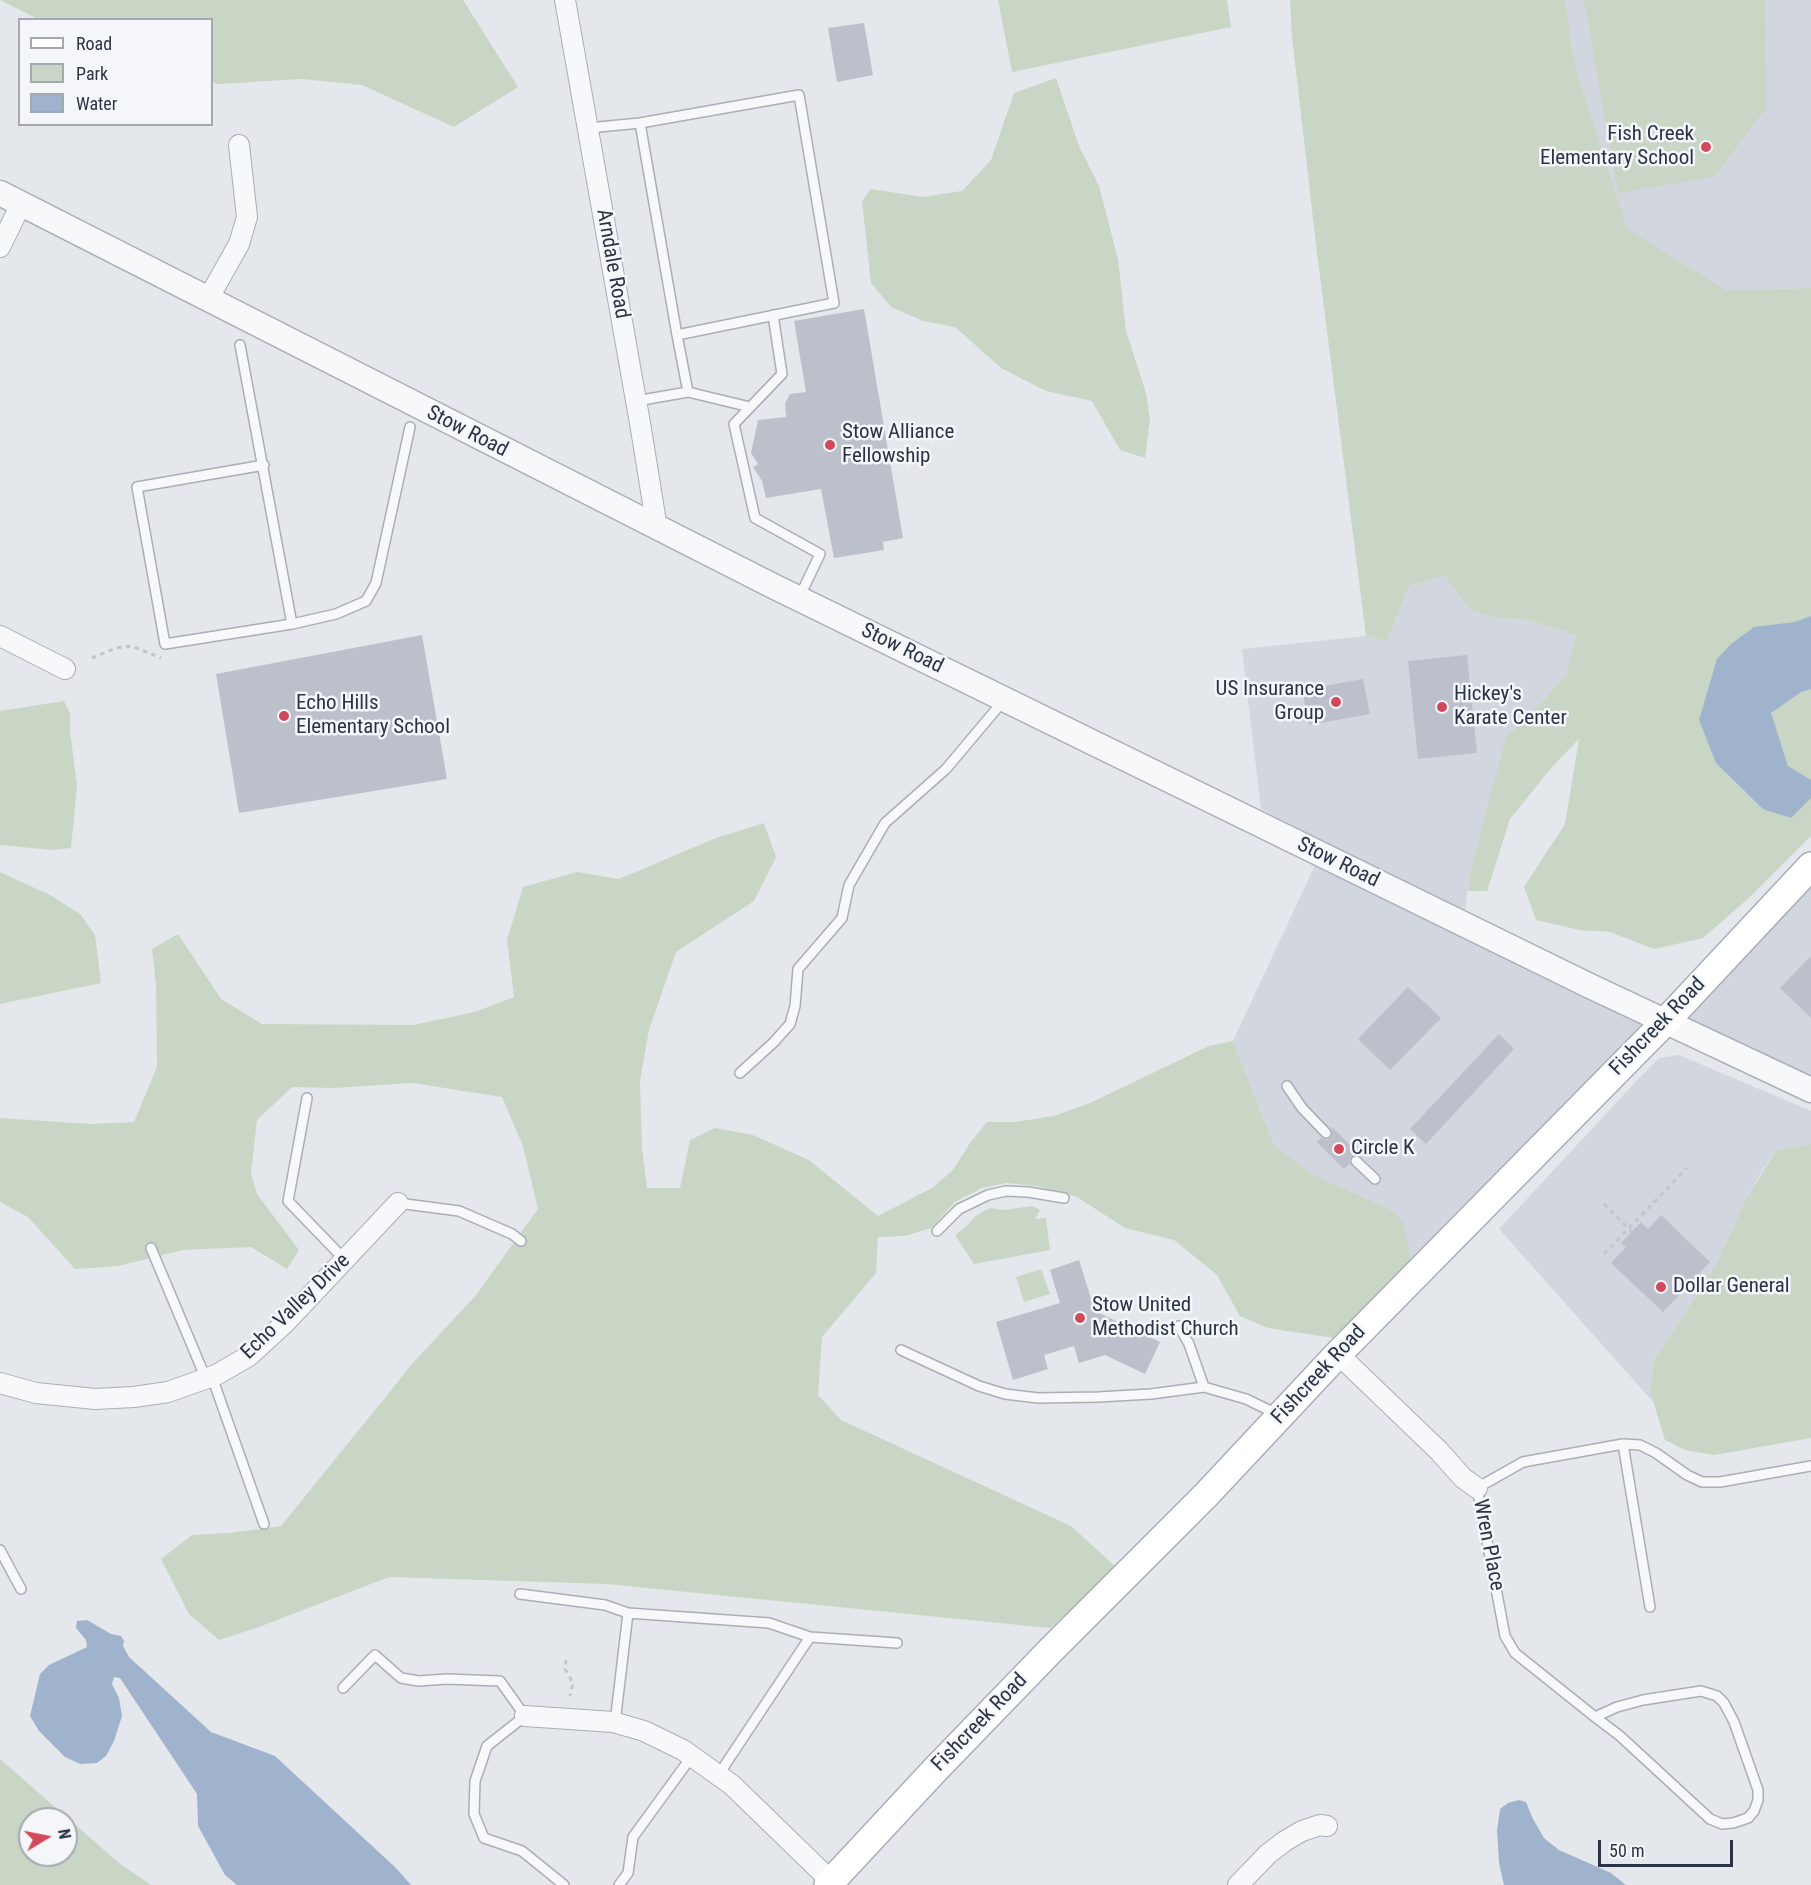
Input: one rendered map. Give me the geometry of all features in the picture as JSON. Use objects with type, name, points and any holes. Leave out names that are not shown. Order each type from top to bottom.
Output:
[{"type":"main road","name":"Fishcreek Road","points":[[831,1884],[943,1762],[1206,1495],[1338,1354],[1666,1021],[1811,866]]},
{"type":"street","name":"Arndale Road","points":[[565,0],[657,528]]},
{"type":"street","points":[[208,299],[239,244],[247,217],[239,145]]},
{"type":"street","points":[[0,247],[11,199]]},
{"type":"street","name":"Stow Road","points":[[11,199],[798,599],[1572,977],[1811,1090]]},
{"type":"street","points":[[0,636],[65,669]]},
{"type":"street","name":"Echo Valley Drive","points":[[0,1383],[36,1393],[94,1399],[168,1392],[208,1378],[249,1356],[285,1323],[398,1203]]},
{"type":"street","name":"Wren Place","points":[[1338,1354],[1439,1451],[1463,1478],[1477,1488]]},
{"type":"street","points":[[525,1716],[615,1723],[663,1739],[719,1774],[783,1833],[831,1884]]},
{"type":"street","points":[[1238,1885],[1268,1854],[1285,1841],[1302,1831],[1320,1825],[1327,1826]]},
{"type":"lane","points":[[588,128],[639,123],[799,95],[834,303],[677,334]]},
{"type":"lane","points":[[639,123],[688,392]]},
{"type":"lane","points":[[773,315],[782,374],[734,424],[755,518],[820,554],[798,599]]},
{"type":"lane","points":[[240,345],[292,624]]},
{"type":"lane","points":[[636,401],[688,392],[750,407]]},
{"type":"lane","points":[[264,465],[137,486],[165,644],[292,624],[336,614],[366,601],[376,584],[410,427]]},
{"type":"lane","points":[[740,1073],[790,1024],[795,1006],[798,969],[842,918],[849,885],[885,824],[946,770],[1004,700]]},
{"type":"lane","points":[[1287,1086],[1302,1108],[1326,1133]]},
{"type":"lane","points":[[307,1098],[288,1201],[345,1260]]},
{"type":"lane","points":[[1356,1161],[1375,1179]]},
{"type":"lane","points":[[937,1231],[958,1209],[988,1195],[1017,1191],[1064,1198]]},
{"type":"lane","points":[[398,1203],[459,1211],[512,1234],[521,1241]]},
{"type":"lane","points":[[152,1248],[208,1378],[264,1524]]},
{"type":"lane","points":[[1179,1326],[1189,1344],[1204,1387]]},
{"type":"lane","points":[[901,1350],[979,1386],[1005,1394],[1038,1398],[1098,1398],[1204,1387],[1246,1399],[1281,1416]]},
{"type":"lane","points":[[1186,1388],[1198,1369]]},
{"type":"lane","points":[[1623,1444],[1650,1607]]},
{"type":"lane","points":[[1477,1488],[1523,1462],[1623,1444],[1640,1445],[1702,1482],[1720,1482],[1811,1466]]},
{"type":"lane","name":"Wren Place","points":[[1477,1488],[1503,1624],[1509,1645],[1515,1653],[1595,1717],[1620,1736],[1710,1819],[1722,1824],[1733,1823],[1748,1818],[1754,1811],[1758,1800],[1758,1790],[1734,1722],[1724,1703],[1717,1696],[1701,1691],[1643,1700],[1617,1707],[1595,1717]]},
{"type":"lane","points":[[0,1550],[21,1589]]},
{"type":"lane","points":[[520,1594],[605,1605],[628,1613],[769,1623],[810,1637],[897,1643]]},
{"type":"lane","points":[[615,1723],[628,1613]]},
{"type":"lane","points":[[719,1774],[810,1637]]},
{"type":"lane","points":[[343,1688],[375,1655],[401,1678],[419,1681],[447,1679],[500,1682],[525,1716],[487,1746],[475,1780],[474,1814],[484,1838],[522,1851],[564,1885]]},
{"type":"lane","points":[[619,1885],[628,1873],[633,1837],[692,1756]]},
{"type":"path","points":[[92,658],[116,648],[132,646],[161,658]]},
{"type":"path","points":[[1604,1254],[1630,1230],[1687,1168]]},
{"type":"path","points":[[1604,1204],[1630,1230]]},
{"type":"path","points":[[566,1660],[565,1669],[573,1683],[570,1696]]},
{"type":"shaded area","name":"Fish Creek Elementary School","points":[[1565,0],[1811,0],[1811,288],[1726,290],[1626,229],[1575,66]]},
{"type":"shaded area","points":[[1446,576],[1469,609],[1492,617],[1528,620],[1576,635],[1567,673],[1541,703],[1471,868],[1464,915],[1261,809],[1242,649],[1366,636],[1387,641],[1409,586]]},
{"type":"shaded area","points":[[1316,863],[1656,1022],[1419,1266],[1411,1259],[1403,1222],[1392,1210],[1314,1175],[1274,1145],[1233,1041]]},
{"type":"shaded area","points":[[1811,875],[1811,1078],[1676,1019]]},
{"type":"shaded area","points":[[1679,1055],[1811,1111],[1811,1144],[1776,1150],[1762,1171],[1744,1203],[1716,1265],[1655,1358],[1650,1391],[1655,1404],[1499,1229],[1659,1058]]},
{"type":"green space","points":[[0,0],[463,0],[518,87],[454,127],[362,85],[302,79],[218,84],[213,82],[213,18],[36,18]]},
{"type":"green space","points":[[998,0],[1227,0],[1231,27],[1012,72]]},
{"type":"green space","points":[[1290,0],[1565,0],[1575,66],[1627,229],[1726,290],[1811,288],[1811,836],[1750,897],[1703,938],[1654,949],[1610,932],[1580,930],[1536,920],[1524,887],[1565,824],[1579,739],[1553,766],[1510,819],[1487,891],[1468,891],[1471,868],[1506,738],[1567,673],[1576,635],[1528,620],[1492,617],[1469,609],[1445,576],[1409,586],[1387,641],[1366,636],[1317,253],[1292,37]]},
{"type":"green space","points":[[1584,0],[1765,0],[1766,108],[1714,177],[1618,193]]},
{"type":"green space","points":[[1056,78],[1079,146],[1099,186],[1118,259],[1126,331],[1146,393],[1150,419],[1145,458],[1120,450],[1092,401],[1046,391],[1001,368],[955,327],[923,321],[891,307],[871,283],[862,201],[871,189],[923,197],[962,191],[991,160],[1014,93]]},
{"type":"green space","points":[[64,701],[70,713],[77,785],[71,848],[52,850],[0,845],[0,711]]},
{"type":"green space","points":[[764,823],[776,857],[754,901],[676,952],[649,1030],[640,1081],[642,1148],[647,1188],[680,1188],[690,1140],[715,1128],[753,1135],[809,1160],[878,1216],[932,1188],[953,1170],[987,1122],[1015,1122],[1054,1116],[1090,1103],[1209,1046],[1233,1041],[1274,1145],[1314,1175],[1392,1210],[1403,1222],[1411,1259],[1370,1304],[1334,1338],[1268,1328],[1240,1316],[1217,1275],[1174,1240],[1125,1228],[1077,1197],[1037,1186],[1006,1183],[982,1188],[955,1202],[931,1228],[905,1236],[878,1237],[876,1273],[822,1337],[818,1395],[841,1420],[1071,1526],[1117,1568],[1050,1628],[607,1584],[389,1577],[219,1640],[189,1614],[161,1559],[192,1535],[281,1526],[413,1363],[476,1295],[538,1209],[523,1146],[502,1097],[413,1083],[334,1088],[292,1087],[257,1120],[251,1173],[257,1194],[299,1250],[287,1269],[251,1247],[183,1250],[118,1266],[75,1269],[28,1217],[0,1202],[0,1118],[92,1124],[134,1122],[157,1067],[156,984],[152,949],[178,934],[221,999],[262,1024],[413,1025],[475,1012],[514,997],[507,940],[523,887],[577,872],[619,879],[716,838]]},
{"type":"green space","points":[[0,872],[52,896],[80,914],[95,935],[101,983],[0,1004]]},
{"type":"green space","points":[[1811,1144],[1811,1438],[1714,1455],[1685,1450],[1665,1440],[1650,1391],[1655,1358],[1716,1265],[1744,1203],[1776,1150]]},
{"type":"green space","points":[[1032,1206],[1040,1210],[1035,1219],[1046,1218],[1050,1250],[974,1264],[955,1235],[975,1216],[990,1208],[1005,1210]]},
{"type":"green space","points":[[1041,1269],[1050,1294],[1024,1302],[1016,1277]]},
{"type":"green space","points":[[0,1759],[55,1807],[18,1807],[18,1867],[78,1867],[78,1827],[119,1863],[151,1885],[0,1885]]},
{"type":"water","points":[[1811,616],[1811,689],[1801,692],[1771,713],[1788,766],[1811,780],[1811,798],[1791,818],[1763,809],[1716,763],[1699,720],[1717,659],[1731,644],[1754,627],[1795,622]]},
{"type":"water","points":[[87,1620],[111,1634],[121,1636],[129,1657],[211,1732],[275,1756],[396,1868],[411,1885],[237,1885],[225,1875],[198,1826],[197,1794],[120,1678],[114,1677],[112,1684],[119,1698],[122,1716],[114,1741],[106,1756],[97,1763],[80,1764],[65,1757],[39,1731],[30,1716],[40,1674],[49,1665],[87,1647],[86,1640],[76,1628],[77,1621]]},
{"type":"water","points":[[1519,1800],[1526,1802],[1544,1838],[1559,1850],[1611,1873],[1626,1885],[1504,1885],[1499,1863],[1497,1831],[1500,1809],[1508,1803]]},
{"type":"building","points":[[864,23],[873,75],[837,82],[828,28]]},
{"type":"building","points":[[864,309],[903,538],[883,542],[884,550],[834,558],[821,489],[766,498],[762,481],[753,467],[758,464],[751,453],[758,420],[786,417],[785,403],[790,394],[806,392],[794,321]]},
{"type":"building","points":[[422,635],[447,779],[239,813],[216,674]]},
{"type":"building","name":"Hickey's Karate Center","points":[[1467,655],[1477,753],[1418,759],[1408,661]]},
{"type":"building","name":"US Insurance Group","points":[[1363,679],[1370,714],[1309,725],[1302,690]]},
{"type":"building","points":[[1811,956],[1811,1018],[1780,988]]},
{"type":"building","points":[[1408,987],[1441,1018],[1390,1070],[1358,1039]]},
{"type":"building","points":[[1499,1034],[1514,1049],[1426,1144],[1410,1129]]},
{"type":"building","name":"Circle K","points":[[1332,1127],[1361,1156],[1352,1156],[1349,1160],[1350,1165],[1344,1169],[1317,1142],[1321,1138],[1327,1140],[1331,1137]]},
{"type":"building","name":"Dollar General","points":[[1661,1215],[1710,1262],[1663,1312],[1611,1263],[1626,1247],[1621,1243],[1641,1222],[1648,1229]]},
{"type":"building","name":"Stow United Methodist Church","points":[[1079,1260],[1095,1311],[1160,1342],[1145,1374],[1105,1355],[1079,1363],[1074,1346],[1044,1355],[1048,1369],[1013,1380],[996,1322],[1060,1303],[1050,1270]]},
{"type":"place","name":"Fish Creek Elementary School","points":[[1706,147]]},
{"type":"place","name":"Stow Alliance Fellowship","points":[[830,445]]},
{"type":"place","name":"US Insurance Group","points":[[1336,702]]},
{"type":"place","name":"Hickey's Karate Center","points":[[1442,707]]},
{"type":"place","name":"Echo Hills Elementary School","points":[[284,716]]},
{"type":"place","name":"Circle K","points":[[1339,1149]]},
{"type":"place","name":"Dollar General","points":[[1661,1287]]},
{"type":"place","name":"Stow United Methodist Church","points":[[1080,1318]]}]
